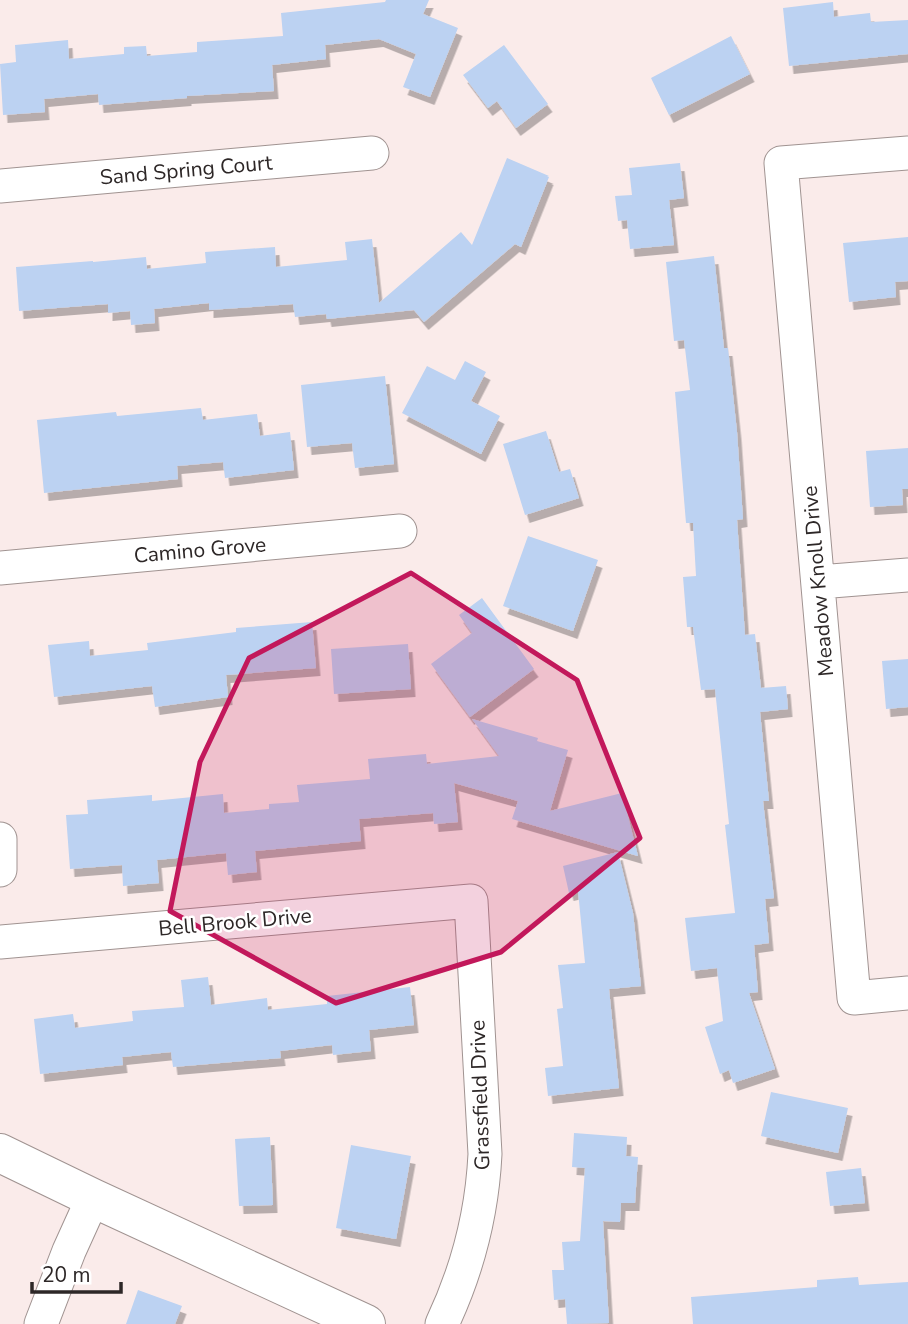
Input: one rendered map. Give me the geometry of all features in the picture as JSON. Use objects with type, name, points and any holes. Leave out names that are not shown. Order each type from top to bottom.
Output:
[{"type":"street","name":"Sand Spring Court","points":[[0,186],[372,153]]},
{"type":"street","name":"Meadow Knoll Drive","points":[[908,153],[781,163],[854,998],[908,993]]},
{"type":"street","name":"Camino Grove","points":[[0,568],[400,531]]},
{"type":"street","points":[[819,582],[908,575]]},
{"type":"street","points":[[0,839],[0,870]]},
{"type":"street","name":"Bell Brook Drive","points":[[0,942],[471,901]]},
{"type":"street","name":"Grassfield Drive","points":[[442,1324],[456,1296],[470,1254],[484,1187],[485,1154],[471,901]]},
{"type":"street","points":[[0,1153],[366,1324]]},
{"type":"street","points":[[41,1324],[93,1198]]},
{"type":"highlighted area","points":[[411,573],[577,680],[640,838],[501,952],[336,1003],[170,911],[200,762],[249,658]]},
{"type":"building","points":[[386,0],[429,0],[423,14],[458,28],[430,97],[403,87],[416,54],[379,39],[325,45],[326,59],[272,65],[274,91],[99,105],[98,94],[44,99],[45,112],[3,115],[0,64],[16,62],[15,45],[68,40],[69,59],[124,54],[124,47],[146,46],[147,56],[197,52],[197,42],[283,36],[281,13]]},
{"type":"building","points":[[833,2],[834,17],[870,13],[871,22],[908,20],[908,54],[789,66],[783,8]]},
{"type":"building","points":[[731,36],[750,74],[669,115],[651,78]]},
{"type":"building","points":[[504,45],[548,104],[516,128],[497,101],[488,108],[463,75]]},
{"type":"building","points":[[507,158],[549,176],[521,247],[515,244],[424,322],[414,310],[327,319],[326,314],[295,317],[293,304],[209,310],[209,303],[154,309],[155,323],[131,325],[130,311],[108,313],[108,304],[19,311],[16,267],[146,257],[147,269],[206,263],[205,252],[275,247],[276,267],[347,260],[345,242],[372,239],[379,303],[461,232],[472,245]]},
{"type":"building","points":[[680,163],[684,198],[669,200],[674,245],[630,249],[627,220],[618,221],[615,196],[632,195],[629,168]]},
{"type":"building","points":[[908,237],[908,281],[895,282],[896,297],[849,302],[843,243]]},
{"type":"building","points":[[714,256],[737,432],[743,519],[737,520],[745,635],[755,634],[761,688],[786,686],[788,709],[760,712],[769,801],[763,801],[774,898],[765,899],[769,943],[754,945],[758,992],[749,993],[775,1069],[733,1083],[729,1070],[720,1074],[705,1027],[723,1021],[717,968],[691,971],[685,918],[735,913],[725,825],[729,824],[715,689],[701,690],[693,627],[687,627],[683,577],[696,576],[693,523],[686,523],[675,392],[690,390],[684,340],[674,341],[666,262]]},
{"type":"building","points":[[465,361],[486,372],[471,401],[500,416],[481,454],[402,413],[427,366],[455,380]]},
{"type":"building","points":[[385,376],[394,464],[355,468],[352,443],[307,447],[301,385]]},
{"type":"building","points":[[201,408],[203,420],[257,414],[260,436],[290,432],[294,470],[225,478],[223,462],[177,466],[178,479],[44,493],[37,420],[116,412],[117,416]]},
{"type":"building","points":[[546,431],[559,472],[570,469],[579,498],[525,515],[503,444]]},
{"type":"building","points":[[908,448],[908,489],[902,489],[903,505],[870,507],[866,451]]},
{"type":"building","points":[[528,536],[598,560],[573,631],[503,606]]},
{"type":"building","points":[[482,598],[534,669],[470,717],[431,664],[472,633],[459,615]]},
{"type":"building","points":[[312,622],[316,668],[226,675],[228,697],[155,707],[152,686],[54,697],[48,645],[89,641],[90,656],[148,650],[147,643],[236,632],[236,628]]},
{"type":"building","points":[[408,644],[411,689],[334,694],[331,649]]},
{"type":"building","points":[[908,659],[908,707],[886,709],[882,661]]},
{"type":"building","points":[[472,719],[538,738],[537,741],[568,750],[550,811],[622,793],[638,856],[512,819],[518,801],[454,783],[458,822],[434,824],[433,813],[359,819],[361,841],[255,851],[257,872],[228,875],[226,853],[157,860],[159,883],[123,886],[122,865],[70,869],[66,815],[88,814],[87,800],[152,795],[152,801],[223,794],[224,813],[269,809],[269,804],[299,802],[297,785],[370,779],[368,759],[426,754],[427,764],[499,756]]},
{"type":"building","points":[[618,852],[633,913],[641,986],[609,989],[619,1088],[548,1096],[545,1068],[563,1066],[557,1009],[563,1008],[558,965],[585,963],[578,891],[569,893],[563,866]]},
{"type":"building","points":[[208,977],[211,1005],[267,998],[268,1010],[327,1004],[327,996],[410,987],[414,1025],[369,1030],[371,1051],[333,1055],[332,1045],[280,1051],[281,1058],[173,1067],[171,1052],[122,1057],[123,1065],[40,1074],[34,1019],[73,1014],[75,1028],[133,1021],[132,1011],[184,1007],[181,980]]},
{"type":"building","points":[[771,1092],[848,1108],[838,1153],[761,1136]]},
{"type":"building","points":[[574,1133],[627,1137],[626,1156],[638,1157],[635,1203],[621,1203],[620,1222],[603,1221],[609,1323],[567,1324],[565,1299],[554,1300],[552,1270],[564,1270],[562,1242],[580,1241],[585,1168],[572,1167]]},
{"type":"building","points":[[270,1137],[273,1205],[239,1206],[235,1139]]},
{"type":"building","points":[[351,1145],[411,1156],[396,1239],[336,1228]]},
{"type":"building","points":[[861,1168],[865,1203],[830,1206],[826,1172]]},
{"type":"building","points":[[858,1277],[859,1285],[908,1282],[908,1324],[693,1324],[691,1297],[817,1287],[817,1280]]},
{"type":"building","points":[[138,1290],[182,1306],[175,1324],[126,1324]]}]
